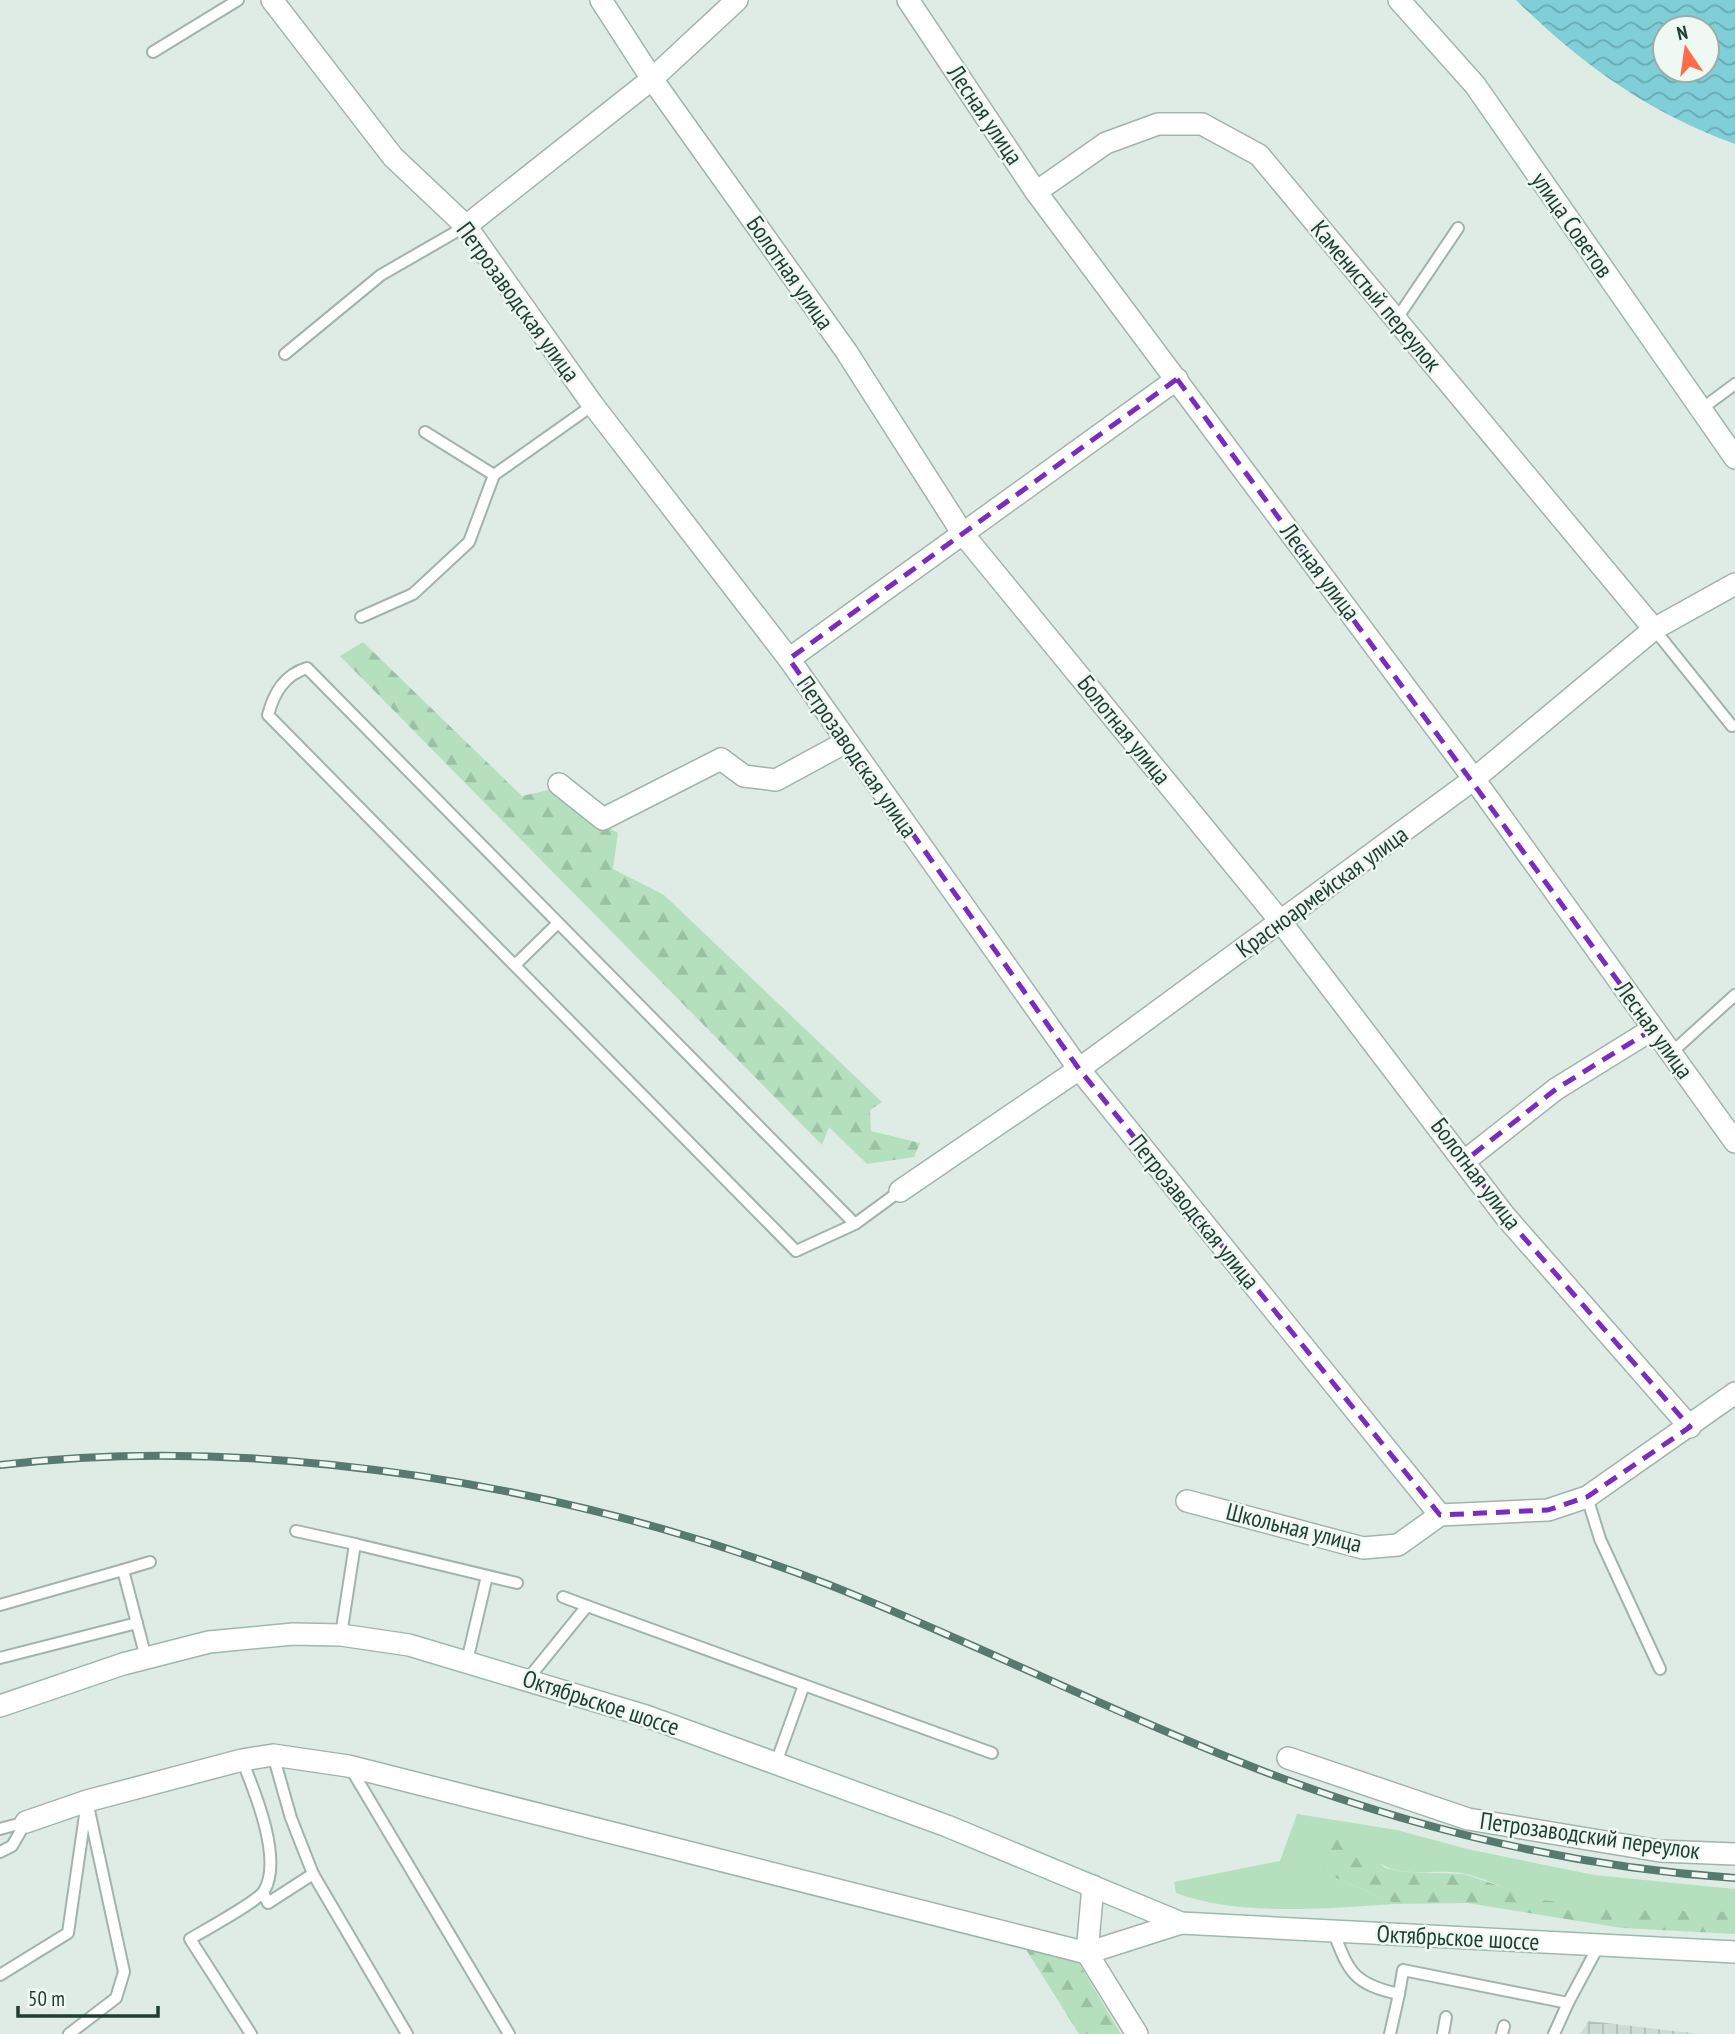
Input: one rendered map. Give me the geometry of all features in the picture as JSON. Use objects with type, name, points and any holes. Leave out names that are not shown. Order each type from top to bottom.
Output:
[{"type":"street","name":"Петрозаводская улица","points":[[272,0],[393,157],[466,226],[593,405],[789,659],[1079,1069],[1440,1515]]},
{"type":"street","name":"Болотная улица","points":[[601,0],[652,79],[846,351],[963,534],[1281,922],[1466,1160],[1505,1216],[1690,1427]]},
{"type":"street","points":[[466,226],[652,79],[737,0]]},
{"type":"street","name":"Лесная улица","points":[[908,0],[1036,192],[1474,779],[1735,1142]]},
{"type":"street","name":"улица Советов","points":[[1399,0],[1475,85],[1735,458]]},
{"type":"street","name":"Каменистый переулок","points":[[1036,192],[1106,144],[1158,124],[1202,124],[1259,155],[1654,629]]},
{"type":"street","points":[[789,659],[1177,379]]},
{"type":"street","name":"Красноармейская улица","points":[[900,1191],[1079,1069],[1474,779],[1654,629],[1735,584]]},
{"type":"street","points":[[559,784],[603,819],[721,759],[744,776],[776,780],[846,742]]},
{"type":"street","points":[[1466,1160],[1556,1089],[1653,1029]]},
{"type":"street","points":[[1440,1515],[1548,1510],[1587,1497],[1735,1393]]},
{"type":"street","name":"Школьная улица","points":[[1186,1501],[1363,1549],[1398,1545],[1440,1515]]},
{"type":"street","name":"Октябрьское шоссе","points":[[0,1706],[146,1658],[209,1642],[293,1634],[341,1635],[409,1645],[646,1716],[947,1826],[1181,1923],[1735,1952]]},
{"type":"street","points":[[26,1822],[87,1801],[242,1760],[273,1755],[348,1766],[1087,1953]]},
{"type":"street","name":"Петрозаводский переулок","points":[[1288,1758],[1468,1819],[1660,1851],[1735,1854]]},
{"type":"street","points":[[1093,1886],[1087,1953],[1136,2034]]},
{"type":"street","name":"Октябрьское шоссе","points":[[1087,1953],[1181,1923]]},
{"type":"lane","points":[[153,52],[238,0]]},
{"type":"lane","points":[[285,354],[381,275],[466,226]]},
{"type":"lane","points":[[1396,320],[1458,228]]},
{"type":"lane","points":[[1700,410],[1735,384]]},
{"type":"lane","points":[[361,617],[413,594],[469,541],[494,475],[593,405]]},
{"type":"lane","points":[[425,432],[494,475]]},
{"type":"lane","points":[[1654,629],[1732,726]]},
{"type":"lane","points":[[855,1224],[307,668],[296,671],[274,693],[268,715],[796,1251],[855,1224],[900,1191]]},
{"type":"lane","points":[[515,965],[558,923]]},
{"type":"lane","points":[[1671,1053],[1735,995]]},
{"type":"lane","points":[[1587,1497],[1600,1539],[1660,1670]]},
{"type":"lane","points":[[296,1531],[517,1583]]},
{"type":"lane","points":[[341,1635],[355,1545]]},
{"type":"lane","points":[[0,1605],[150,1562]]},
{"type":"lane","points":[[123,1570],[146,1658]]},
{"type":"lane","points":[[467,1661],[487,1576]]},
{"type":"lane","points":[[563,1597],[992,1753]]},
{"type":"lane","points":[[527,1680],[587,1606]]},
{"type":"lane","points":[[0,1658],[136,1623]]},
{"type":"lane","points":[[776,1763],[804,1685]]},
{"type":"lane","points":[[273,1755],[291,1818],[313,1874],[407,2034]]},
{"type":"lane","points":[[242,1760],[256,1793],[273,1868],[263,1893],[190,1938],[251,2034]]},
{"type":"lane","points":[[348,1766],[509,2034]]},
{"type":"lane","points":[[0,1975],[68,1933],[87,1801]]},
{"type":"lane","points":[[69,2034],[117,1998],[124,1972],[87,1801]]},
{"type":"lane","points":[[0,1829],[26,1822]]},
{"type":"lane","points":[[0,1852],[12,1846],[26,1822]]},
{"type":"lane","points":[[263,1893],[268,1903],[313,1874]]},
{"type":"lane","points":[[1333,1931],[1348,1969],[1372,1988],[1399,1994]]},
{"type":"lane","points":[[1554,2034],[1599,1945]]},
{"type":"lane","points":[[1390,2034],[1404,1970],[1568,2003]]},
{"type":"lane","points":[[1443,2034],[1446,2017]]},
{"type":"highlighted area","points":[[1177,379],[1653,1029],[1556,1089],[1466,1160],[1505,1216],[1690,1427],[1587,1497],[1548,1510],[1440,1515],[1079,1069],[789,659]]},
{"type":"shaded area","points":[[1589,2021],[1700,2034],[1580,2034]]},
{"type":"green space","points":[[363,642],[522,796],[549,790],[618,833],[613,869],[664,895],[882,1102],[870,1110],[871,1131],[920,1143],[914,1157],[867,1164],[829,1127],[822,1145],[340,656]]},
{"type":"green space","points":[[1297,1814],[1397,1830],[1467,1849],[1594,1875],[1735,1889],[1735,1912],[1638,1912],[1566,1905],[1532,1898],[1466,1874],[1406,1872],[1384,1866],[1373,1859],[1334,1877],[1396,1904],[1314,1909],[1256,1908],[1201,1901],[1176,1893],[1174,1882],[1280,1861]]},
{"type":"green space","points":[[1336,1834],[1348,1835],[1385,1868],[1406,1872],[1464,1874],[1542,1900],[1626,1910],[1735,1912],[1735,1934],[1622,1928],[1467,1903],[1396,1904],[1334,1877],[1324,1868],[1319,1855],[1324,1839]]},
{"type":"green space","points":[[1017,1935],[1074,1955],[1121,2034],[1079,2034]]},
{"type":"water","points":[[1516,0],[1735,0],[1735,144],[1704,132],[1645,102],[1591,66]]},
{"type":"railway","points":[[0,1465],[102,1457],[207,1456],[313,1463],[420,1476],[526,1495],[630,1520],[730,1550],[827,1584],[1212,1751],[1382,1812],[1498,1843],[1556,1855],[1675,1873],[1735,1878]]}]
